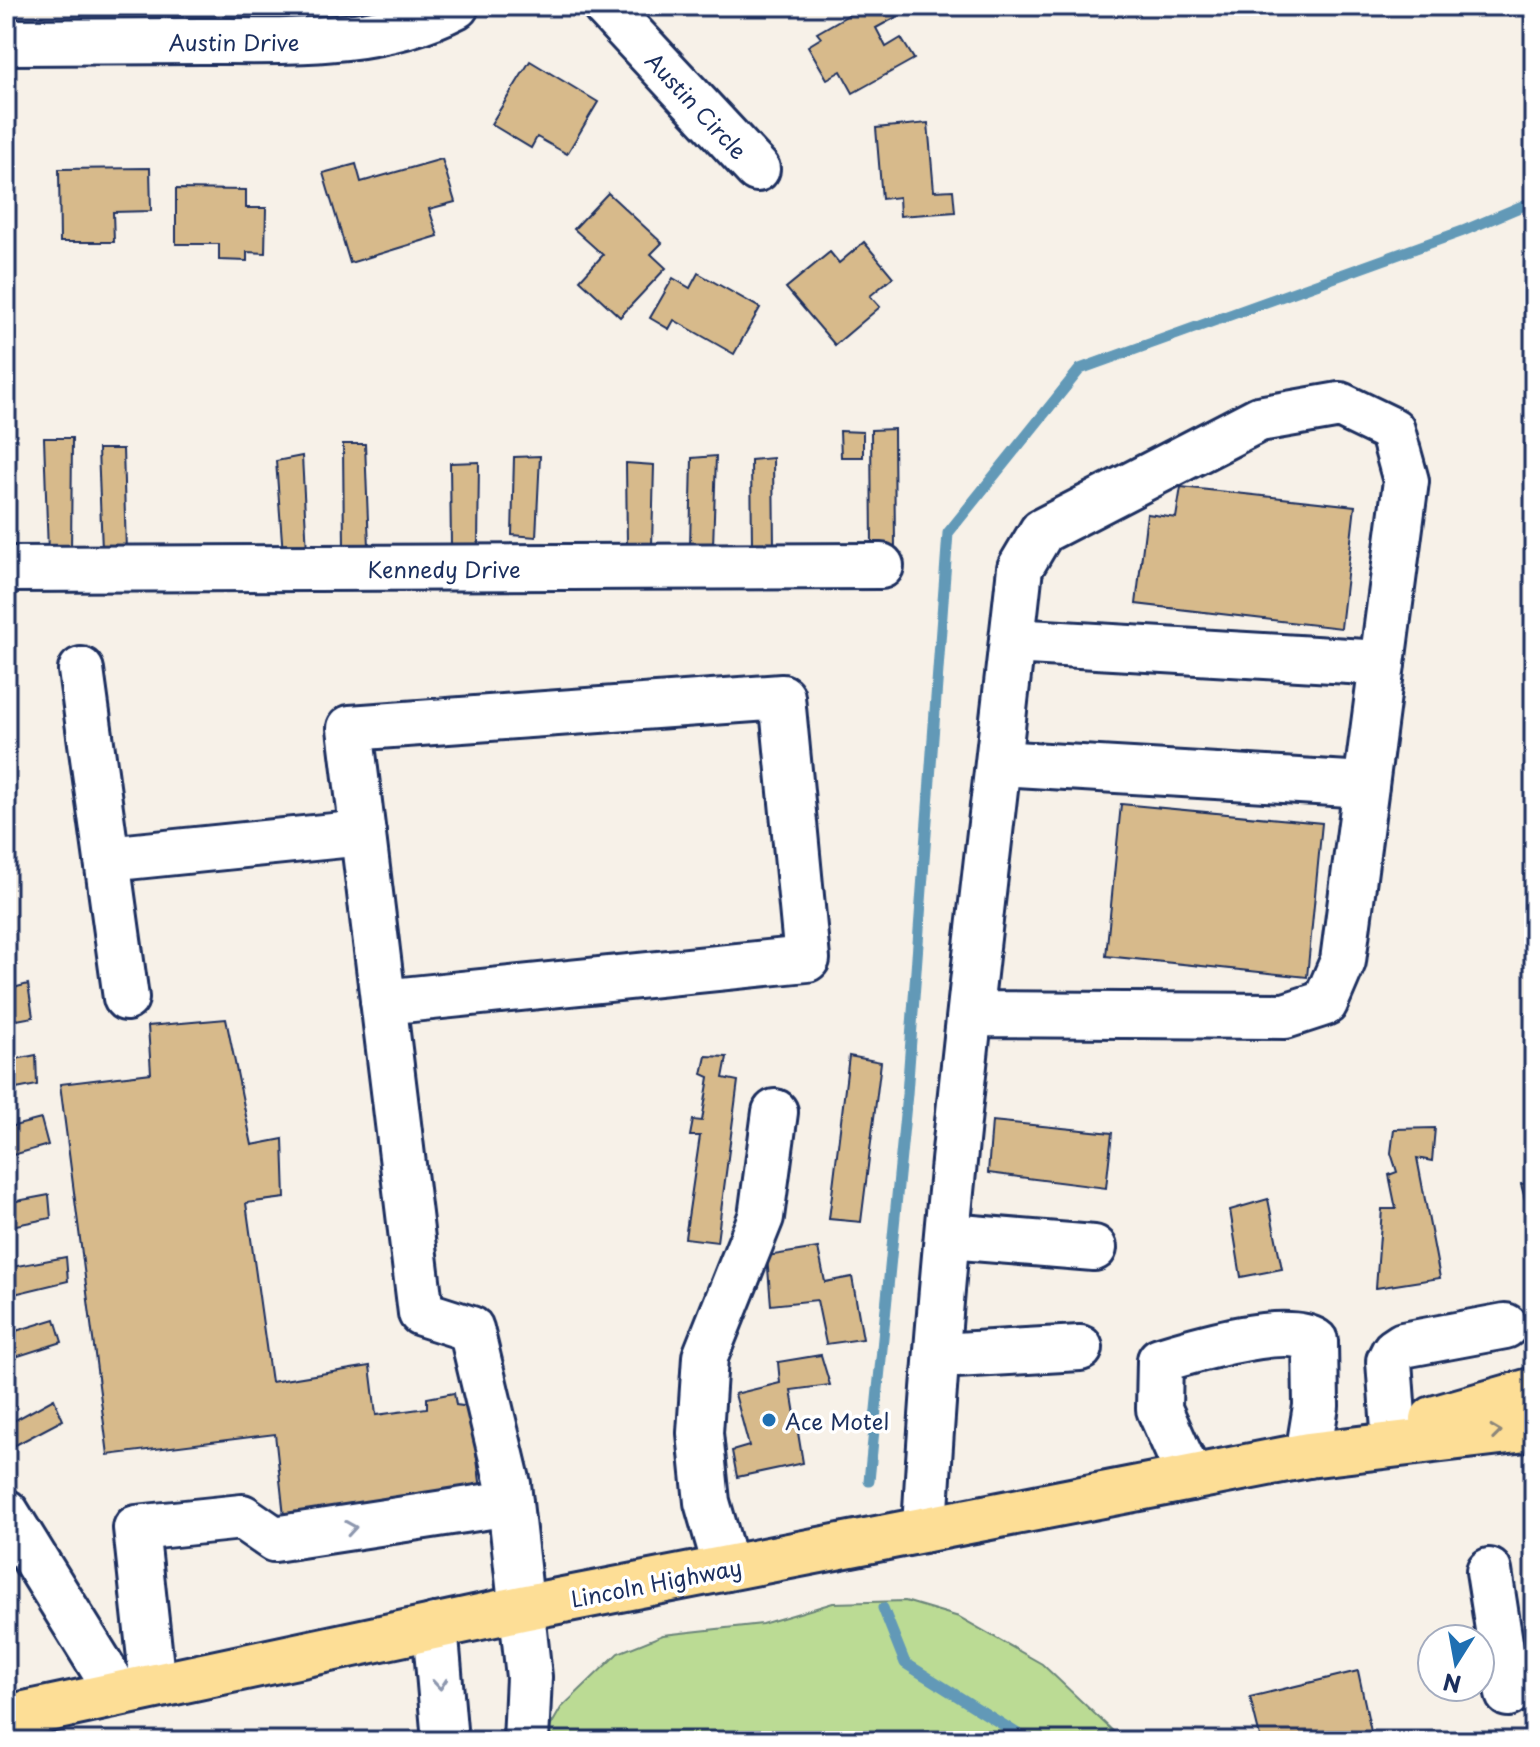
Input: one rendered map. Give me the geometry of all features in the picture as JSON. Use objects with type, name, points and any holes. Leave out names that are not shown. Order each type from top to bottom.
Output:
[{"type":"main road","name":"Lincoln Highway","points":[[1308,1455],[1534,1390]]},
{"type":"main road","name":"Lincoln Highway","points":[[6,1718],[522,1608],[1308,1455],[1534,1428]]},
{"type":"street","name":"Austin Drive","points":[[6,42],[312,40],[390,31],[433,18],[456,6]]},
{"type":"street","name":"Austin Circle","points":[[605,6],[757,169]]},
{"type":"street","points":[[925,1529],[949,1236],[972,1014],[1020,568],[1042,531],[1259,419],[1340,405],[1392,430],[1406,481],[1343,961],[1325,1003],[1285,1016],[972,1014]]},
{"type":"street","name":"Kennedy Drive","points":[[6,569],[881,566]]},
{"type":"street","points":[[1012,641],[1382,663]]},
{"type":"street","points":[[81,670],[126,998]]},
{"type":"street","points":[[383,1002],[807,959],[782,697],[350,728],[363,833],[383,1002],[421,1313],[471,1329],[510,1503],[529,1677],[526,1741]]},
{"type":"street","points":[[999,763],[1366,785]]},
{"type":"street","points":[[107,859],[363,833]]},
{"type":"street","points":[[726,1568],[707,1502],[700,1433],[705,1357],[761,1217],[775,1112]]},
{"type":"street","points":[[949,1236],[1094,1248]]},
{"type":"street","points":[[1394,1430],[1389,1361],[1394,1351],[1403,1345],[1505,1326]]},
{"type":"street","points":[[1190,1478],[1159,1409],[1160,1360],[1271,1335],[1307,1336],[1315,1341],[1316,1406],[1308,1455]]},
{"type":"street","points":[[938,1356],[1080,1348]]},
{"type":"street","points":[[136,1689],[136,1528],[242,1517],[274,1539],[510,1503]]},
{"type":"street","points":[[6,1512],[136,1689]]},
{"type":"street","points":[[1489,1571],[1508,1694]]},
{"type":"street","points":[[435,1626],[445,1741]]},
{"type":"green space","points":[[905,1601],[959,1617],[1042,1664],[1116,1734],[1128,1741],[859,1741],[844,1735],[813,1731],[733,1741],[542,1741],[561,1708],[618,1653],[663,1635],[762,1624],[833,1603]]},
{"type":"building","points":[[864,6],[892,6],[898,16],[876,28],[886,47],[901,38],[914,59],[853,93],[841,71],[827,79],[808,46],[821,38],[817,33]]},
{"type":"building","points":[[530,61],[598,102],[567,154],[537,137],[531,148],[491,124]]},
{"type":"building","points":[[928,123],[934,191],[953,190],[955,212],[900,216],[899,197],[882,199],[876,128]]},
{"type":"building","points":[[442,159],[455,202],[429,209],[438,236],[350,263],[323,173],[356,164],[361,182]]},
{"type":"building","points":[[150,168],[151,211],[113,212],[114,242],[60,242],[59,169]]},
{"type":"building","points":[[176,189],[246,190],[246,208],[266,208],[265,253],[247,252],[247,261],[219,260],[219,244],[176,244]]},
{"type":"building","points":[[6,192],[13,192],[13,265],[6,265]]},
{"type":"building","points":[[608,193],[662,243],[651,254],[666,268],[620,317],[580,280],[603,255],[574,229]]},
{"type":"building","points":[[864,242],[893,277],[870,296],[880,307],[835,345],[786,288],[830,252],[839,263]]},
{"type":"building","points":[[698,273],[760,308],[734,354],[674,320],[669,329],[650,318],[673,278],[690,288]]},
{"type":"building","points":[[894,429],[895,549],[872,548],[871,430]]},
{"type":"building","points":[[840,431],[863,432],[863,457],[841,457]]},
{"type":"building","points":[[6,434],[10,434],[9,550],[6,550]]},
{"type":"building","points":[[44,438],[72,438],[71,554],[48,552]]},
{"type":"building","points":[[343,444],[365,444],[369,547],[344,548]]},
{"type":"building","points":[[98,449],[123,449],[126,551],[102,550]]},
{"type":"building","points":[[302,456],[307,552],[283,554],[276,461]]},
{"type":"building","points":[[540,456],[536,537],[512,535],[514,457]]},
{"type":"building","points":[[716,456],[713,547],[690,547],[692,458]]},
{"type":"building","points":[[773,458],[774,546],[752,545],[751,460]]},
{"type":"building","points":[[479,462],[478,546],[451,547],[450,463]]},
{"type":"building","points":[[626,463],[654,465],[652,546],[627,544]]},
{"type":"building","points":[[1181,487],[1355,506],[1341,628],[1136,604],[1147,514],[1176,518]]},
{"type":"building","points":[[1121,804],[1322,823],[1307,977],[1106,956]]},
{"type":"building","points":[[28,984],[33,1017],[6,1022],[6,990]]},
{"type":"building","points":[[226,1019],[252,1145],[283,1139],[285,1198],[246,1203],[271,1382],[370,1366],[376,1415],[427,1408],[427,1398],[454,1393],[456,1405],[470,1407],[481,1489],[284,1516],[275,1434],[108,1455],[60,1084],[151,1073],[148,1026]]},
{"type":"building","points":[[36,1055],[37,1085],[6,1091],[6,1061]]},
{"type":"building","points":[[706,1056],[727,1057],[723,1078],[738,1081],[717,1242],[685,1238],[700,1136],[690,1136],[693,1120],[702,1121],[709,1077],[702,1074]]},
{"type":"building","points":[[849,1056],[881,1062],[861,1222],[829,1219]]},
{"type":"building","points":[[41,1119],[48,1145],[6,1157],[6,1128]]},
{"type":"building","points":[[992,1121],[1112,1133],[1106,1188],[988,1173]]},
{"type":"building","points":[[1435,1128],[1432,1161],[1417,1158],[1440,1278],[1376,1288],[1382,1209],[1396,1209],[1389,1175],[1397,1172],[1391,1153],[1394,1129]]},
{"type":"building","points":[[1534,1182],[1534,1234],[1521,1184]]},
{"type":"building","points":[[49,1195],[51,1218],[6,1227],[6,1203]]},
{"type":"building","points":[[1268,1199],[1282,1269],[1241,1277],[1230,1210]]},
{"type":"building","points":[[818,1248],[825,1282],[852,1277],[863,1339],[826,1344],[817,1300],[771,1305],[767,1256]]},
{"type":"building","points":[[66,1257],[68,1281],[6,1296],[6,1268]]},
{"type":"building","points":[[55,1319],[62,1342],[6,1360],[6,1334]]},
{"type":"building","name":"Ace Motel","points":[[821,1355],[830,1385],[791,1390],[803,1463],[737,1477],[732,1451],[749,1446],[735,1394],[780,1383],[778,1362]]},
{"type":"building","points":[[54,1399],[63,1420],[6,1450],[6,1425]]},
{"type":"building","points":[[1358,1671],[1373,1741],[1261,1741],[1250,1697]]},
{"type":"waterway","points":[[869,1481],[907,1094],[948,533],[1080,369],[1463,231],[1534,201]]},
{"type":"waterway","points":[[883,1608],[905,1663],[1029,1741]]},
{"type":"place","name":"Ace Motel","points":[[769,1420]]}]
